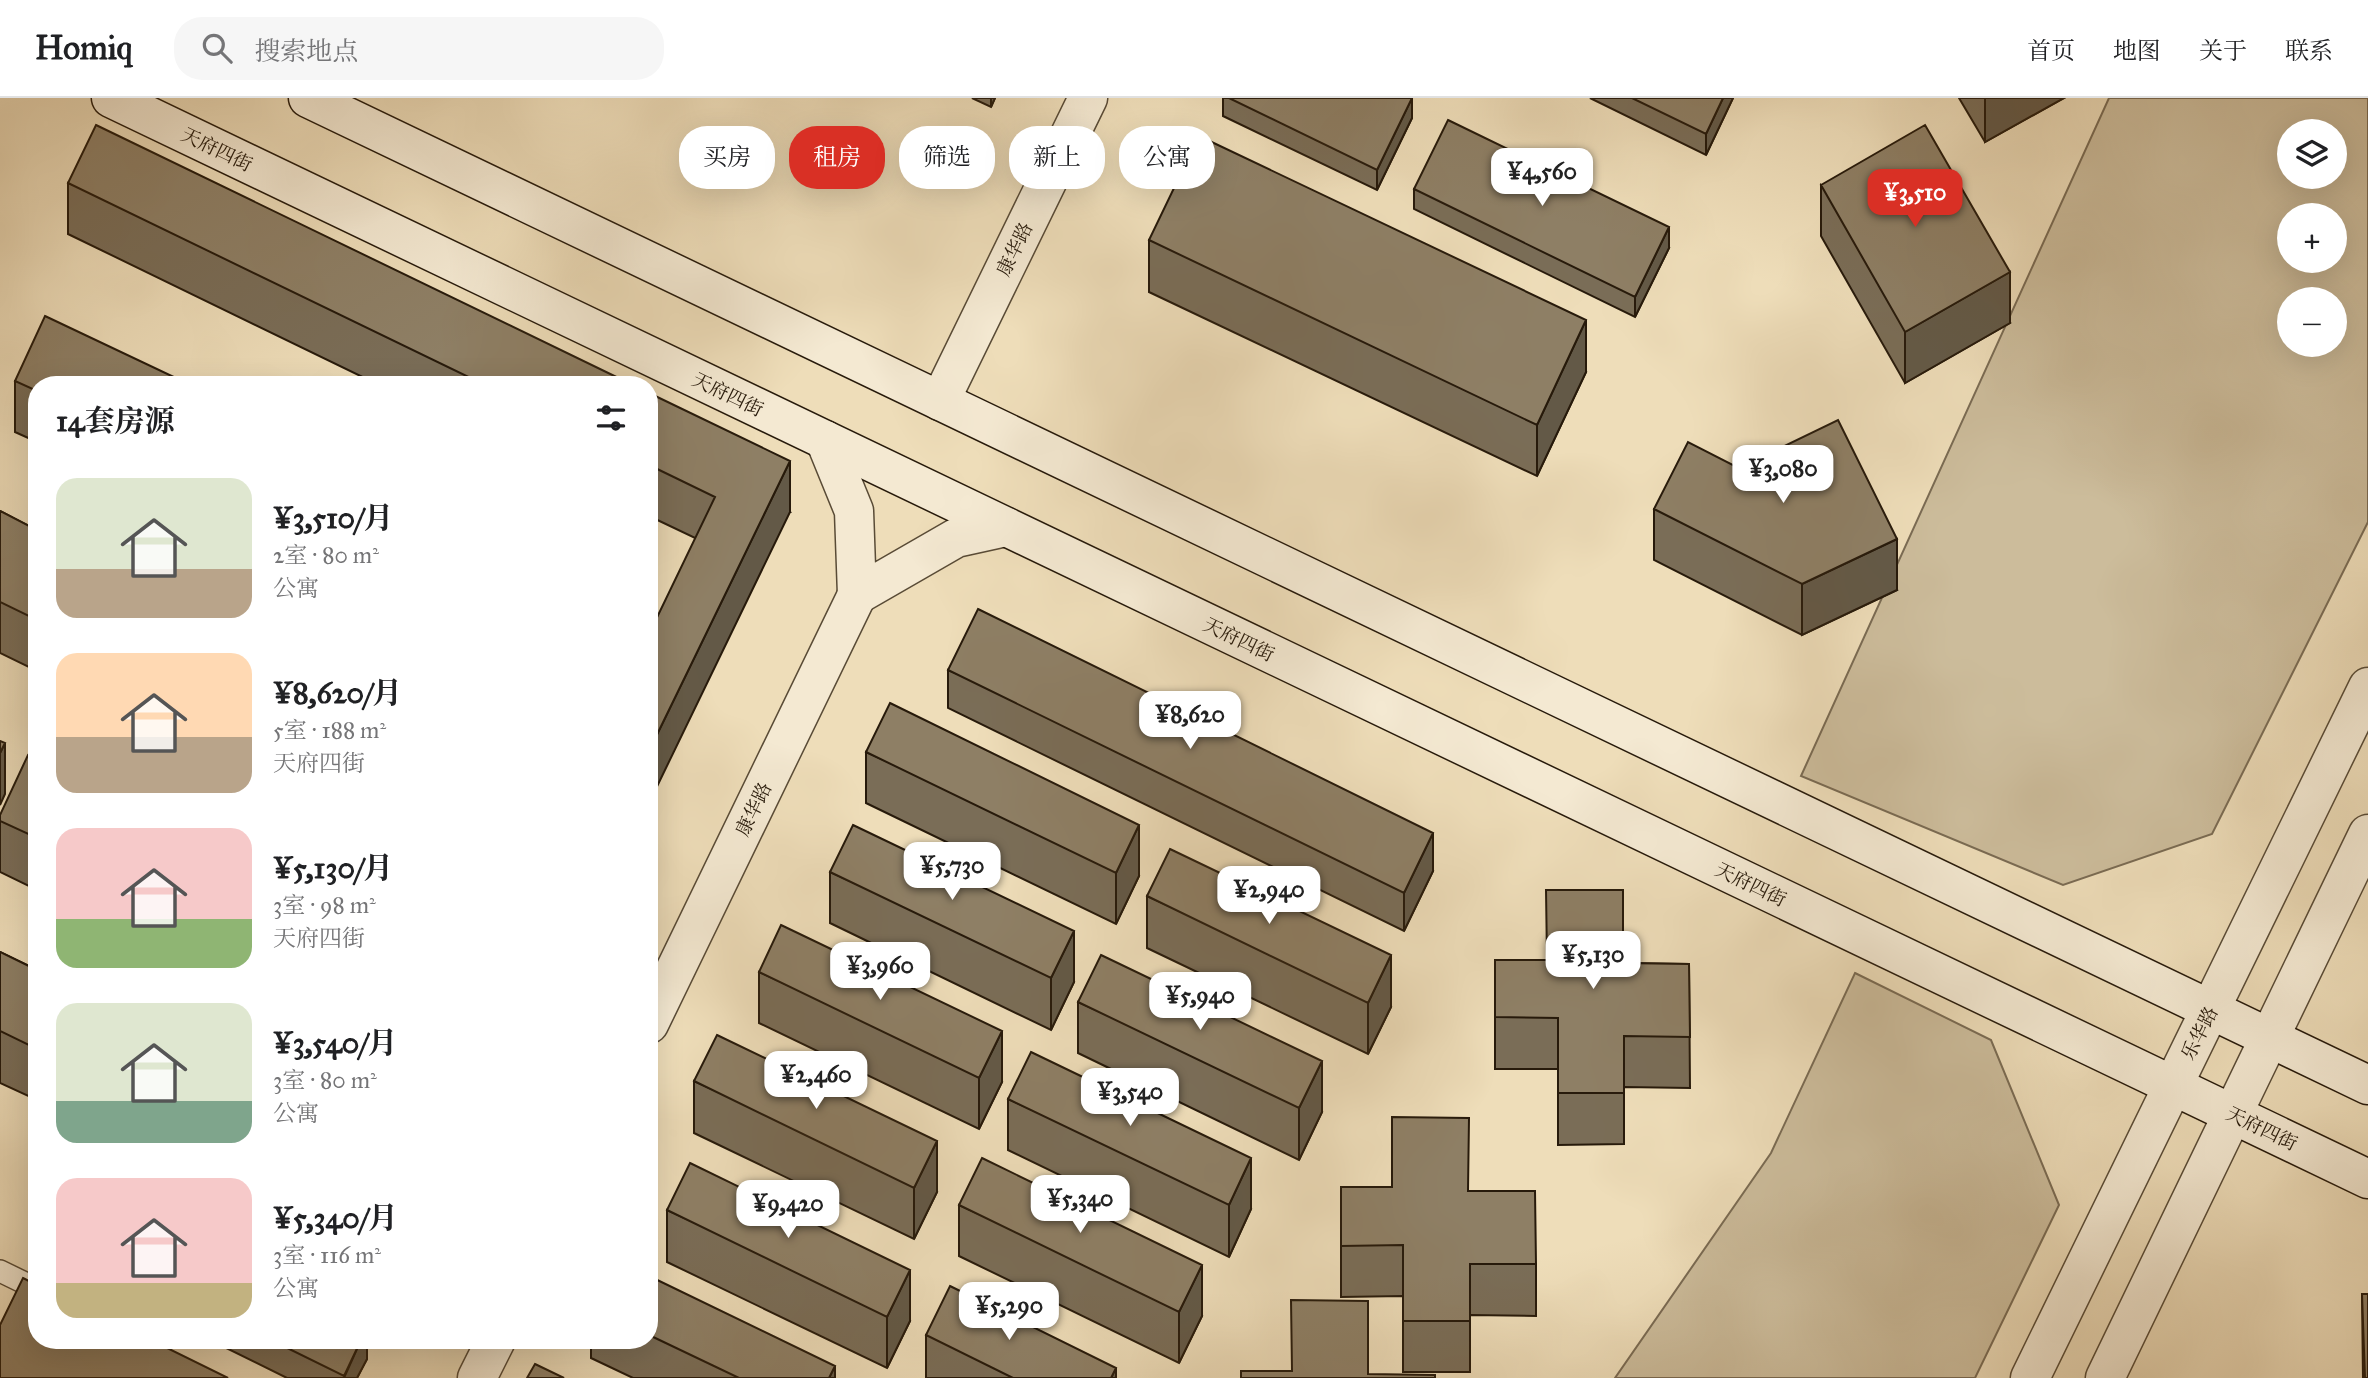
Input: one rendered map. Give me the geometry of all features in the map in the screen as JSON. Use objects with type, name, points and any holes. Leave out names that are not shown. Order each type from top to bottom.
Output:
[{"type":"main road","name":"天府四街","points":[[111,98],[2368,1179]]},
{"type":"main road","points":[[308,98],[2368,1085]]},
{"type":"main road","name":"康华路","points":[[940,401],[1088,98]]},
{"type":"main road","points":[[825,440],[854,511],[857,595],[956,538],[1006,527]]},
{"type":"main road","name":"康华路","points":[[658,1005],[857,595]]},
{"type":"main road","name":"乐华路","points":[[2030,1378],[2368,687]]},
{"type":"main road","points":[[2105,1378],[2368,834]]},
{"type":"main road","points":[[477,1378],[491,1349]]},
{"type":"lane","points":[[0,1271],[28,1285]]},
{"type":"shaded area","points":[[2109,98],[2368,98],[2368,522],[2212,834],[2063,885],[1801,776]]},
{"type":"shaded area","points":[[1855,973],[1991,1040],[2059,1205],[1975,1378],[1615,1378],[1771,1153]]},
{"type":"building","points":[[1229,98],[1412,98],[1377,170]]},
{"type":"building","points":[[1632,98],[1723,98],[1706,134]]},
{"type":"building","points":[[1448,120],[1669,227],[1635,297],[1414,189]]},
{"type":"building","points":[[96,125],[614,376],[466,376],[68,183]]},
{"type":"building","points":[[1925,125],[2010,272],[1905,332],[1821,185]]},
{"type":"building","points":[[1215,144],[1586,320],[1537,425],[1149,240],[1174,189],[1215,189]]},
{"type":"building","points":[[45,316],[172,376],[28,376],[28,387],[15,381]]},
{"type":"building","points":[[658,397],[790,461],[658,732],[658,615],[715,497],[658,469]]},
{"type":"building","points":[[1838,420],[1897,539],[1802,584],[1654,509],[1688,442],[1764,481],[1760,458]]},
{"type":"building","points":[[0,511],[28,525],[28,616],[0,602]]},
{"type":"building","points":[[978,609],[1433,833],[1404,893],[948,670]]},
{"type":"building","points":[[890,703],[1139,825],[1116,873],[866,752]]},
{"type":"building","points":[[28,755],[28,834],[0,821],[0,815]]},
{"type":"building","points":[[853,825],[1074,931],[1051,978],[830,872]]},
{"type":"building","points":[[1170,849],[1391,955],[1368,1003],[1147,896]]},
{"type":"building","points":[[1546,890],[1623,890],[1623,963],[1689,964],[1690,1037],[1624,1036],[1624,1093],[1558,1093],[1558,1018],[1495,1017],[1495,960],[1547,960]]},
{"type":"building","points":[[781,925],[1002,1031],[979,1078],[759,972]]},
{"type":"building","points":[[0,952],[28,966],[28,1045],[0,1031]]},
{"type":"building","points":[[1101,955],[1322,1061],[1299,1108],[1078,1002]]},
{"type":"building","points":[[717,1035],[937,1141],[914,1188],[694,1081]]},
{"type":"building","points":[[1031,1052],[1251,1158],[1229,1205],[1008,1099]]},
{"type":"building","points":[[1392,1117],[1469,1118],[1468,1191],[1535,1191],[1536,1264],[1470,1264],[1470,1321],[1403,1321],[1403,1245],[1341,1246],[1341,1187],[1392,1187]]},
{"type":"building","points":[[982,1158],[1202,1265],[1179,1312],[959,1205]]},
{"type":"building","points":[[690,1163],[910,1270],[887,1317],[667,1210]]},
{"type":"building","points":[[23,1278],[28,1280],[28,1349],[169,1349],[228,1378],[0,1378],[0,1325]]},
{"type":"building","points":[[658,1280],[835,1366],[829,1378],[739,1378],[658,1339]]},
{"type":"building","points":[[950,1286],[1116,1368],[1111,1378],[1013,1378],[926,1335]]},
{"type":"building","points":[[2362,1294],[2368,1294],[2368,1378],[2365,1378]]},
{"type":"building","points":[[1291,1300],[1368,1301],[1368,1374],[1435,1375],[1435,1378],[1241,1378],[1241,1371],[1292,1371]]},
{"type":"building","points":[[289,1349],[357,1349],[344,1376]]},
{"type":"building","points":[[535,1364],[564,1378],[527,1378]]}]
